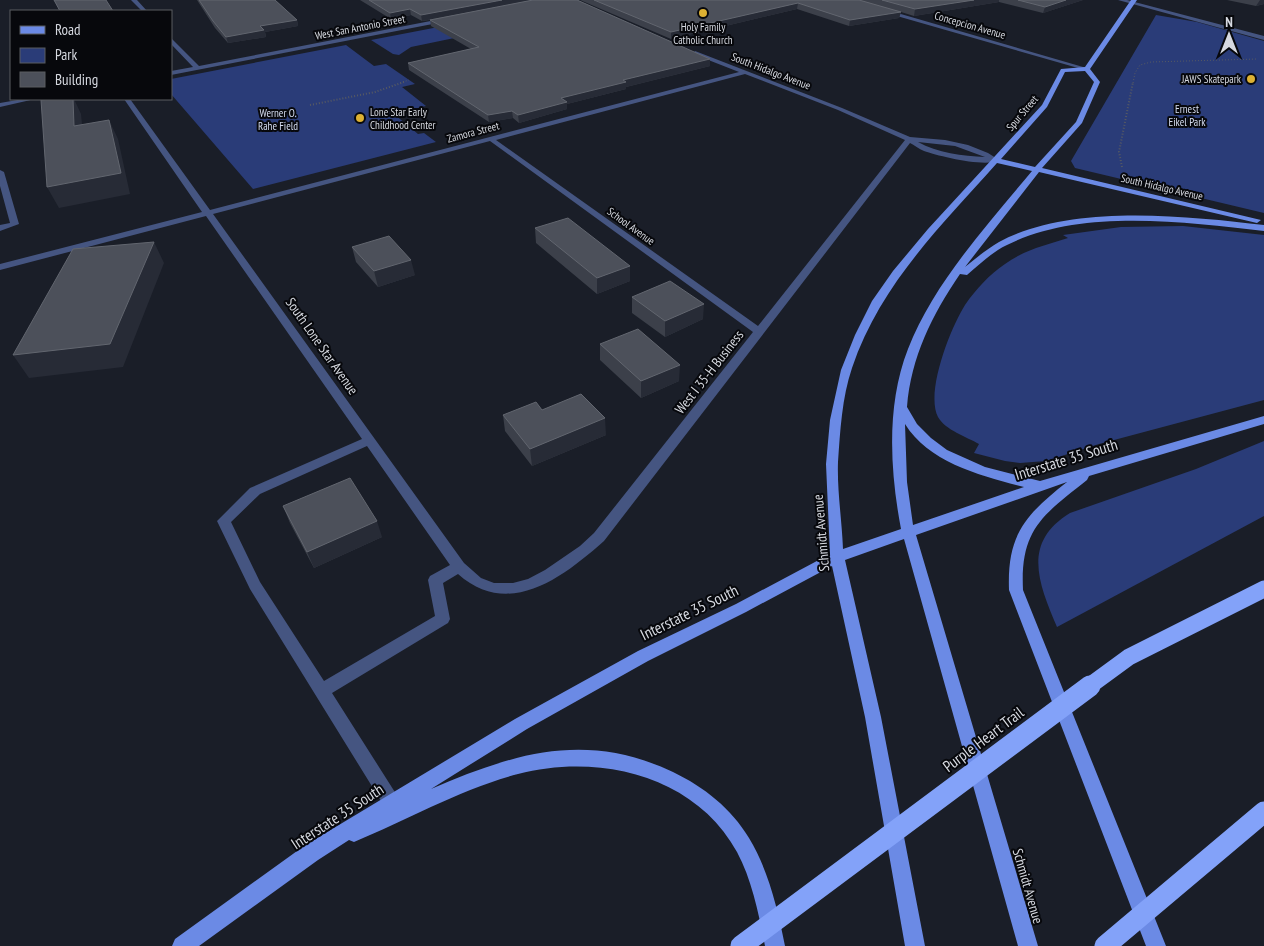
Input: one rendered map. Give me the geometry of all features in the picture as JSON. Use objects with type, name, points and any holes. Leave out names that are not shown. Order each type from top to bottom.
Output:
[{"type":"highway","name":"Purple Heart Trail","points":[[741,946],[1129,657],[1264,589]]},
{"type":"highway","points":[[1105,946],[1264,812]]},
{"type":"main road","points":[[1037,169],[1079,123],[1097,82],[1087,69],[1133,1]]},
{"type":"main road","name":"Spur Street","points":[[995,160],[1044,106],[1063,70],[1087,69]]},
{"type":"main road","name":"South Hidalgo Avenue","points":[[995,160],[1264,222]]},
{"type":"main road","name":"Schmidt Avenue","points":[[915,946],[873,717],[837,557],[832,464],[836,420],[846,370],[860,334],[877,301],[930,231],[995,160]]},
{"type":"main road","name":"Schmidt Avenue","points":[[1028,946],[908,531],[902,504],[900,464],[905,385],[922,329],[947,287],[1037,169]]},
{"type":"main road","points":[[947,287],[985,256],[1005,243],[1027,235],[1066,226],[1118,219],[1152,219],[1225,223],[1264,228]]},
{"type":"main road","points":[[902,409],[916,432],[946,454],[988,472],[1040,486]]},
{"type":"main road","name":"Interstate 35 South","points":[[182,946],[311,853],[521,724],[643,656],[741,608],[837,557],[1040,486],[1264,420]]},
{"type":"main road","points":[[1088,473],[1041,510],[1026,527],[1017,547],[1015,562],[1016,590],[1156,946]]},
{"type":"main road","points":[[311,853],[473,780],[542,759],[601,757],[642,766],[689,789],[724,818],[743,845],[761,894],[775,946]]},
{"type":"street","points":[[134,0],[144,10]]},
{"type":"street","points":[[1121,0],[1133,1],[1264,38]]},
{"type":"street","name":"Concepcion Avenue","points":[[876,8],[1087,69]]},
{"type":"street","name":"West San Antonio Street","points":[[172,73],[451,19]]},
{"type":"street","points":[[172,41],[198,68]]},
{"type":"street","name":"South Hidalgo Avenue","points":[[689,50],[743,73],[840,109],[909,139],[925,149],[970,159],[995,160]]},
{"type":"street","name":"Zamora Street","points":[[0,267],[743,73]]},
{"type":"street","points":[[0,105],[27,100]]},
{"type":"street","name":"South Lone Star Avenue","points":[[128,100],[210,212],[459,567],[467,576],[478,583],[507,589]]},
{"type":"street","name":"School Avenue","points":[[491,139],[759,332]]},
{"type":"street","name":"South Hidalgo Avenue","points":[[909,139],[939,141],[978,149],[995,160]]},
{"type":"street","name":"West I 35-H Business","points":[[507,589],[524,587],[541,580],[579,555],[599,537],[909,139]]},
{"type":"street","points":[[0,172],[15,224],[0,228]]},
{"type":"street","points":[[370,440],[256,490],[224,521],[255,585],[392,802]]},
{"type":"street","points":[[322,691],[443,619],[435,580],[459,567]]},
{"type":"path","points":[[1124,169],[1121,165],[1119,152],[1135,73],[1140,65],[1151,62],[1264,59]]},
{"type":"path","points":[[310,105],[375,92],[409,80]]},
{"type":"green space","name":"Ernest Eikel Park","points":[[1156,15],[1197,22],[1264,41],[1264,213],[1075,168],[1071,161]]},
{"type":"green space","points":[[475,20],[493,30],[411,47],[399,55],[393,54],[371,40]]},
{"type":"green space","name":"Werner O. Rahe Field","points":[[346,45],[374,66],[386,64],[415,84],[402,87],[426,106],[394,114],[418,134],[424,133],[436,142],[253,189],[172,95],[172,79]]},
{"type":"green space","points":[[1183,226],[1264,235],[1264,400],[1099,444],[1046,461],[1020,463],[974,453],[979,444],[941,422],[935,406],[937,376],[953,328],[965,305],[974,293],[999,268],[1027,251],[1068,238],[1063,235],[1121,227]]},
{"type":"green space","points":[[1264,441],[1264,516],[1057,627],[1040,580],[1038,565],[1045,537],[1055,525],[1070,513],[1196,469]]},
{"type":"building","points":[[54,0],[106,0],[112,10],[59,10]]},
{"type":"building","points":[[199,0],[275,0],[297,20],[260,26],[264,30],[226,37]]},
{"type":"building","points":[[369,0],[502,0],[421,15],[410,9],[390,13]]},
{"type":"building","points":[[533,0],[577,0],[710,59],[623,80],[626,82],[561,98],[567,102],[518,115],[512,111],[488,115],[408,63],[479,47],[430,20]]},
{"type":"building","points":[[594,0],[859,0],[901,12],[850,20],[798,3],[671,32]]},
{"type":"building","points":[[882,0],[974,0],[915,9]]},
{"type":"building","points":[[1018,0],[1066,0],[1045,7]]},
{"type":"building","points":[[41,100],[73,100],[74,126],[109,120],[121,173],[47,187]]},
{"type":"building","points":[[568,218],[630,266],[597,278],[535,228]]},
{"type":"building","points":[[389,236],[411,260],[374,271],[352,247]]},
{"type":"building","points":[[154,242],[110,344],[13,355],[73,249]]},
{"type":"building","points":[[670,281],[704,304],[665,321],[632,297]]},
{"type":"building","points":[[638,329],[680,365],[641,381],[600,344]]},
{"type":"building","points":[[581,394],[605,418],[530,449],[503,415],[536,402],[542,410]]},
{"type":"building","points":[[350,478],[377,521],[307,552],[283,506]]},
{"type":"place","name":"Holy Family Catholic Church","points":[[703,13]]},
{"type":"place","name":"JAWS Skatepark","points":[[1251,79]]},
{"type":"place","name":"Lone Star Early Childhood Center","points":[[360,118]]}]
